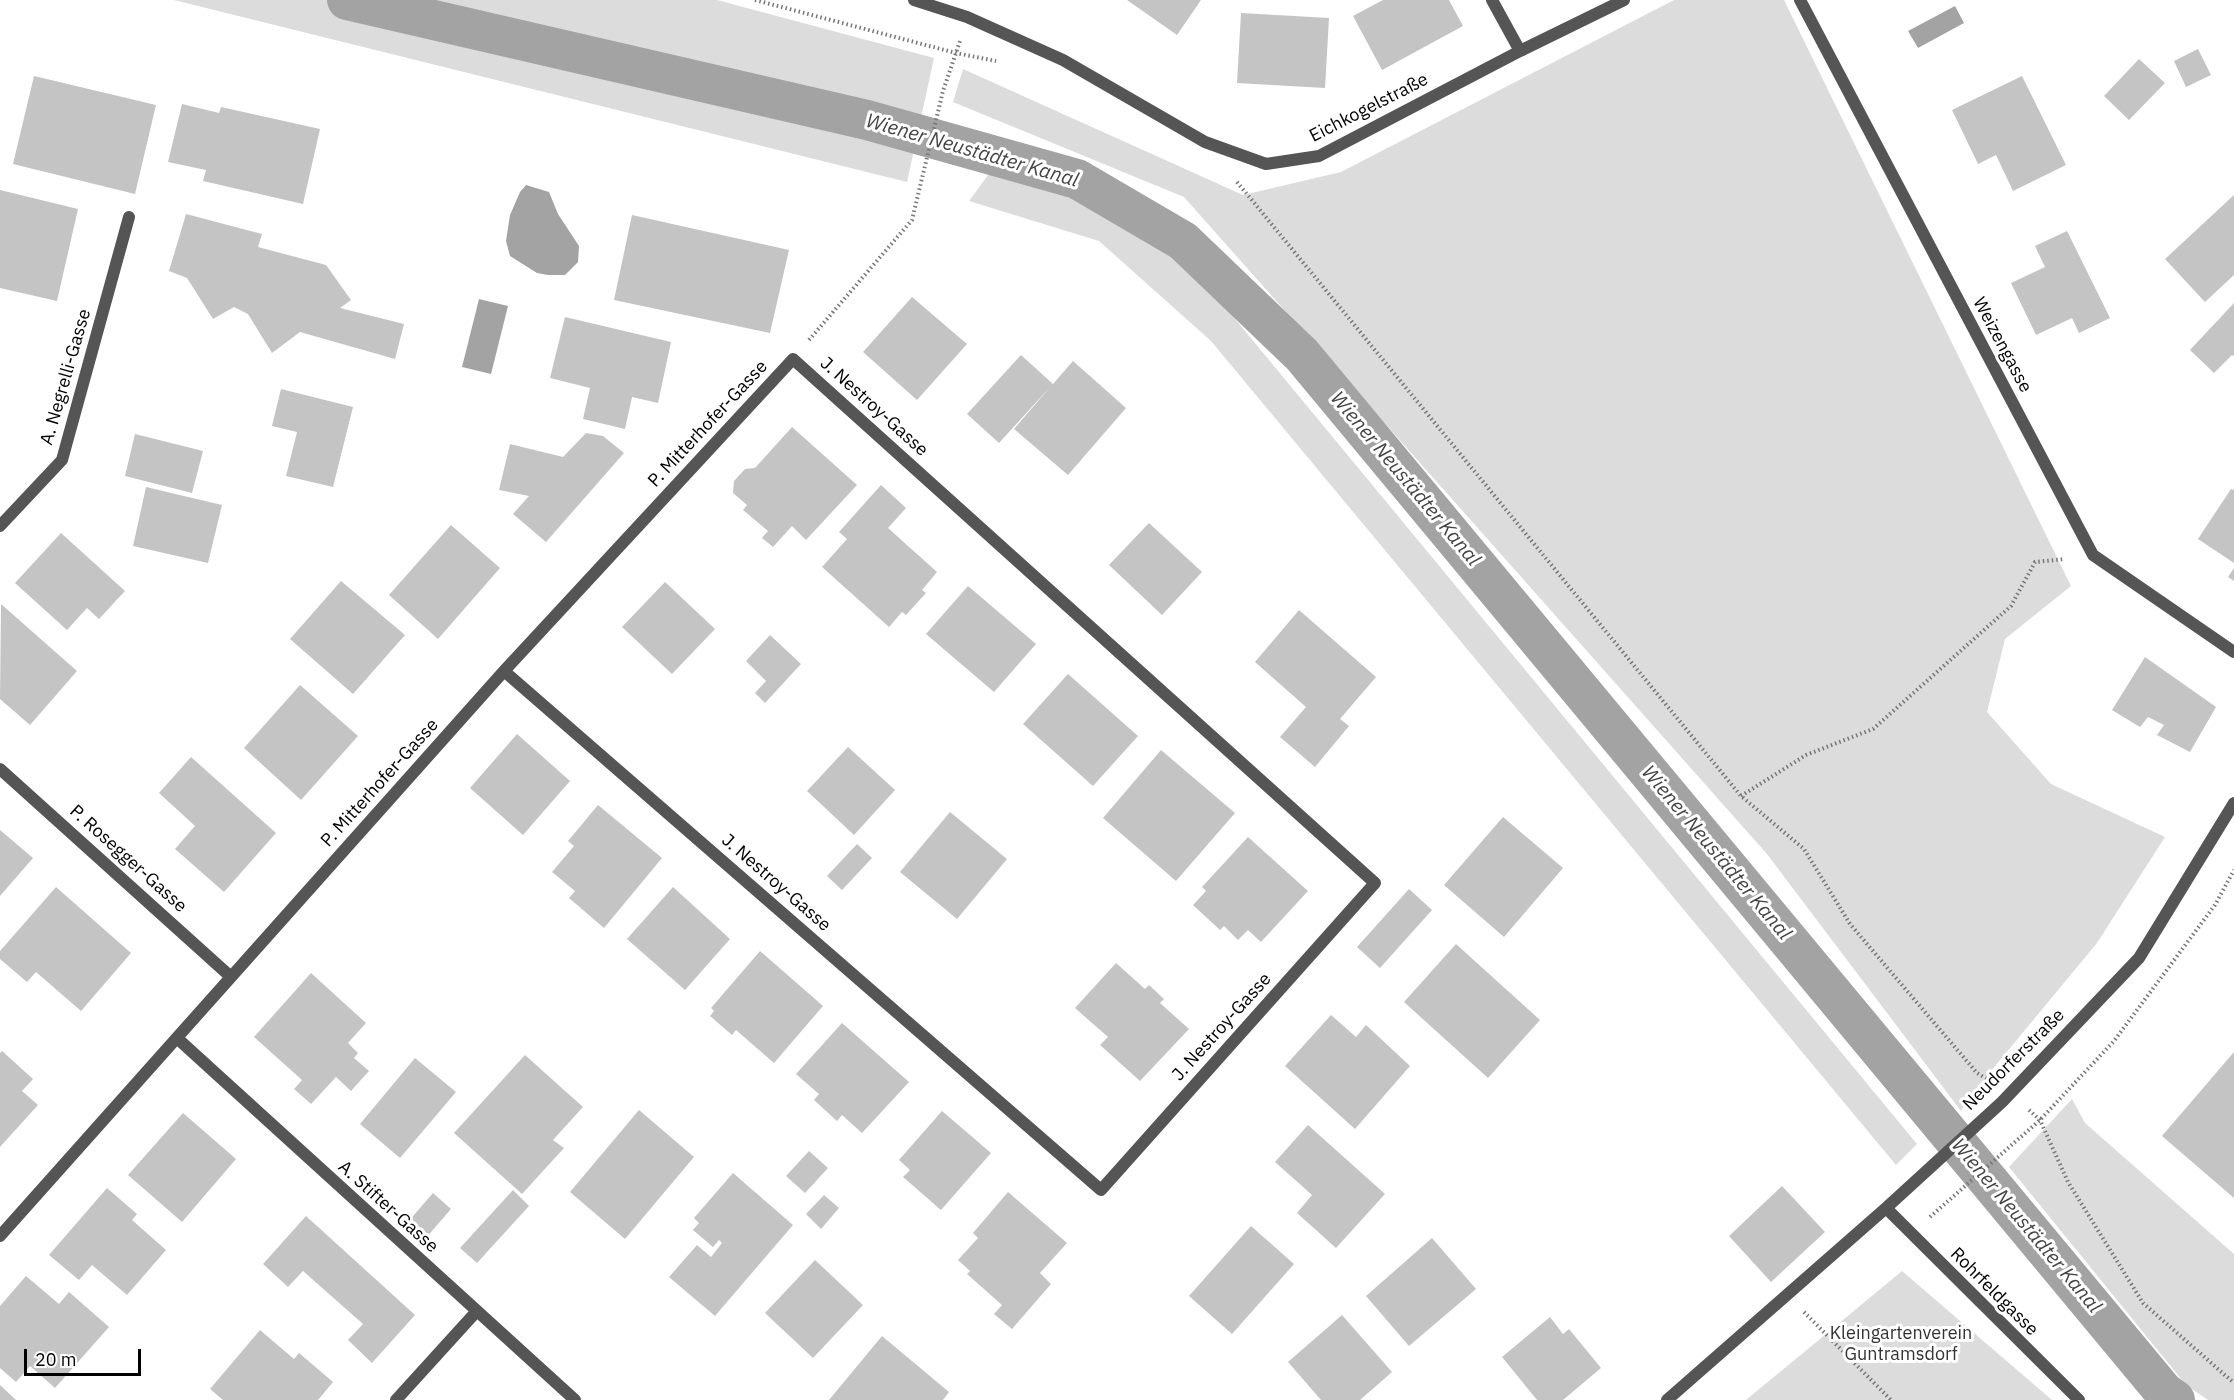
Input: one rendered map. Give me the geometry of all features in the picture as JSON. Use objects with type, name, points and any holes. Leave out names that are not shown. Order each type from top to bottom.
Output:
[{"type":"street","name":"Eichkogelstraße","points":[[914,0],[967,17],[1063,60],[1205,142],[1266,164],[1320,156],[1520,51],[1624,0]]},
{"type":"street","points":[[1492,0],[1520,51]]},
{"type":"street","name":"Weizengasse","points":[[1800,0],[2093,555],[2234,652]]},
{"type":"street","name":"A. Negrelli-Gasse","points":[[0,526],[62,460],[129,217]]},
{"type":"street","name":"P. Mitterhofer-Gasse","points":[[0,1236],[504,671],[793,359]]},
{"type":"street","name":"J. Nestroy-Gasse","points":[[504,671],[1101,1190],[1375,884],[793,359]]},
{"type":"street","name":"P. Rosegger-Gasse","points":[[0,769],[231,977]]},
{"type":"street","name":"Neudorferstraße","points":[[1667,1400],[1886,1208],[2006,1097],[2139,958],[2234,802]]},
{"type":"street","name":"A. Stifter-Gasse","points":[[178,1039],[575,1400]]},
{"type":"street","name":"Rohrfeldgasse","points":[[1886,1208],[2079,1400]]},
{"type":"street","points":[[396,1400],[476,1312]]},
{"type":"path","points":[[755,0],[1002,63]]},
{"type":"path","points":[[793,359],[912,220],[943,91],[967,17]]},
{"type":"path","points":[[1235,179],[1741,796],[1804,849],[1850,924],[1977,1073],[2006,1097],[2040,1120],[2068,1182],[2143,1303],[2234,1383]]},
{"type":"path","points":[[1741,796],[1806,755],[1873,729],[2011,606],[2035,562],[2093,555]]},
{"type":"path","points":[[1934,1214],[2011,1148],[2114,1041],[2215,905],[2234,870]]},
{"type":"path","points":[[1786,1295],[1891,1400]]},
{"type":"green space","points":[[174,0],[717,0],[934,58],[907,182]]},
{"type":"green space","points":[[1674,0],[1784,0],[2071,586],[2005,639],[1987,712],[2051,784],[2165,837],[2097,943],[1972,1094],[1961,1111],[1767,854],[1184,197],[953,102],[963,69],[1243,195],[1341,172]]},
{"type":"green space","points":[[991,171],[1082,201],[1188,262],[1917,1144],[1896,1165],[1211,341],[1099,241],[969,201]]},
{"type":"green space","points":[[2072,1099],[2085,1123],[2234,1254],[2234,1400],[2208,1400],[2186,1385],[2009,1167]]},
{"type":"green space","name":"Kleingartenverein Guntramsdorf","points":[[1902,1271],[2052,1400],[1746,1400],[1826,1334]]},
{"type":"shaded area","points":[[1955,6],[1964,23],[1918,48],[1908,31]]},
{"type":"shaded area","points":[[526,185],[549,192],[558,214],[579,246],[578,262],[565,275],[537,273],[510,256],[506,241],[510,215],[520,192]]},
{"type":"shaded area","points":[[479,299],[508,306],[491,374],[462,367]]},
{"type":"building","points":[[1127,0],[1201,0],[1177,35]]},
{"type":"building","points":[[1383,0],[1449,0],[1463,26],[1382,70],[1353,16]]},
{"type":"building","points":[[1241,13],[1329,18],[1325,88],[1237,83]]},
{"type":"building","points":[[2198,49],[2211,75],[2186,87],[2174,61]]},
{"type":"building","points":[[2139,59],[2165,83],[2129,120],[2104,96]]},
{"type":"building","points":[[34,76],[156,105],[135,194],[13,164]]},
{"type":"building","points":[[2022,76],[2066,165],[2013,191],[1996,155],[1978,164],[1952,110]]},
{"type":"building","points":[[182,104],[219,113],[221,107],[320,129],[303,204],[203,181],[206,170],[168,162]]},
{"type":"building","points":[[0,190],[78,209],[57,301],[0,288]]},
{"type":"building","points":[[2234,195],[2234,275],[2205,302],[2165,259]]},
{"type":"building","points":[[186,214],[262,234],[258,247],[326,265],[351,300],[340,308],[404,324],[395,359],[300,332],[272,353],[248,314],[234,307],[213,319],[187,278],[169,271]]},
{"type":"building","points":[[632,215],[789,250],[770,333],[614,300]]},
{"type":"building","points":[[2067,231],[2110,318],[2079,333],[2072,318],[2036,335],[2011,283],[2045,267],[2035,246]]},
{"type":"building","points":[[912,297],[967,344],[917,400],[863,352]]},
{"type":"building","points":[[2234,303],[2234,356],[2232,355],[2214,373],[2190,350]]},
{"type":"building","points":[[565,317],[671,342],[658,403],[632,397],[625,429],[583,419],[590,388],[550,378]]},
{"type":"building","points":[[1021,355],[1053,384],[1073,361],[1126,408],[1068,475],[1014,429],[1051,386],[999,443],[967,414]]},
{"type":"building","points":[[281,389],[353,407],[333,487],[286,476],[297,432],[272,426]]},
{"type":"building","points":[[792,427],[857,485],[806,540],[792,526],[773,547],[762,538],[768,531],[743,510],[747,505],[733,493],[734,481],[745,469],[755,468]]},
{"type":"building","points":[[586,433],[603,436],[624,453],[546,542],[513,514],[529,496],[499,490],[510,444],[563,457]]},
{"type":"building","points":[[135,434],[203,451],[192,493],[125,476]]},
{"type":"building","points":[[881,485],[906,508],[888,528],[937,572],[922,590],[926,593],[906,615],[902,612],[889,627],[822,567],[847,539],[839,532]]},
{"type":"building","points":[[146,487],[222,505],[208,563],[133,546]]},
{"type":"building","points":[[2231,489],[2234,490],[2234,563],[2198,539]]},
{"type":"building","points":[[1149,523],[1202,572],[1162,615],[1109,565]]},
{"type":"building","points":[[451,525],[500,568],[438,639],[389,595]]},
{"type":"building","points":[[61,533],[125,591],[99,619],[87,608],[67,630],[15,583]]},
{"type":"building","points":[[2234,568],[2234,581],[2228,577]]},
{"type":"building","points":[[341,581],[405,635],[353,694],[290,639]]},
{"type":"building","points":[[665,582],[715,629],[672,674],[622,627]]},
{"type":"building","points":[[968,586],[1036,644],[994,692],[926,634]]},
{"type":"building","points":[[1,604],[77,671],[30,725],[0,699]]},
{"type":"building","points":[[1299,610],[1376,677],[1340,719],[1349,726],[1315,767],[1280,737],[1306,707],[1255,662]]},
{"type":"building","points":[[770,635],[801,664],[765,703],[755,693],[766,681],[746,661]]},
{"type":"building","points":[[2145,657],[2216,707],[2190,752],[2157,735],[2164,725],[2148,717],[2140,727],[2112,710]]},
{"type":"building","points":[[1068,674],[1138,736],[1093,786],[1023,724]]},
{"type":"building","points":[[300,685],[358,736],[301,800],[244,748]]},
{"type":"building","points":[[517,734],[570,781],[523,835],[470,788]]},
{"type":"building","points":[[848,747],[895,790],[854,835],[807,791]]},
{"type":"building","points":[[1161,750],[1235,813],[1176,881],[1103,818]]},
{"type":"building","points":[[191,757],[276,833],[224,892],[175,849],[195,826],[159,793]]},
{"type":"building","points":[[598,805],[662,858],[604,928],[569,898],[575,891],[552,872],[574,846],[568,841]]},
{"type":"building","points":[[950,812],[1007,859],[957,919],[900,872]]},
{"type":"building","points":[[1503,817],[1563,868],[1504,937],[1444,885]]},
{"type":"building","points":[[0,830],[33,858],[0,896]]},
{"type":"building","points":[[1248,837],[1308,891],[1261,942],[1248,930],[1238,940],[1224,926],[1220,930],[1193,905],[1206,891],[1202,887]]},
{"type":"building","points":[[857,844],[872,858],[842,890],[827,876]]},
{"type":"building","points":[[56,887],[131,953],[81,1011],[36,972],[27,982],[0,959],[0,951]]},
{"type":"building","points":[[673,887],[730,939],[685,990],[627,939]]},
{"type":"building","points":[[1409,889],[1432,910],[1380,968],[1357,947]]},
{"type":"building","points":[[1456,944],[1540,1020],[1488,1078],[1404,1002]]},
{"type":"building","points":[[760,951],[823,1006],[774,1063],[736,1030],[732,1035],[710,1016],[714,1011],[711,1008]]},
{"type":"building","points":[[1116,963],[1145,989],[1149,985],[1164,999],[1160,1003],[1189,1029],[1140,1081],[1100,1045],[1108,1037],[1075,1008]]},
{"type":"building","points":[[311,973],[366,1023],[348,1043],[358,1053],[354,1058],[369,1071],[351,1091],[336,1077],[311,1104],[294,1089],[302,1080],[254,1037]]},
{"type":"building","points":[[1331,1015],[1356,1037],[1366,1025],[1410,1066],[1355,1129],[1285,1066]]},
{"type":"building","points":[[842,1023],[909,1082],[862,1133],[842,1115],[837,1121],[814,1100],[819,1094],[796,1074]]},
{"type":"building","points":[[2,1051],[33,1079],[22,1091],[38,1105],[0,1147],[0,1053]]},
{"type":"building","points":[[2234,1052],[2234,1198],[2162,1136]]},
{"type":"building","points":[[525,1055],[583,1107],[553,1140],[564,1148],[522,1194],[454,1133]]},
{"type":"building","points":[[415,1058],[456,1092],[400,1158],[360,1124]]},
{"type":"building","points":[[639,1110],[694,1157],[625,1239],[570,1192]]},
{"type":"building","points":[[942,1111],[991,1153],[941,1210],[903,1177],[910,1170],[899,1160]]},
{"type":"building","points":[[183,1113],[236,1159],[182,1222],[128,1175]]},
{"type":"building","points":[[1308,1125],[1385,1194],[1336,1248],[1297,1213],[1312,1195],[1275,1162]]},
{"type":"building","points":[[809,1151],[828,1168],[805,1193],[786,1176]]},
{"type":"building","points":[[733,1173],[793,1225],[715,1316],[669,1277],[697,1245],[711,1257],[722,1243],[719,1240],[713,1247],[693,1230],[699,1223],[694,1218]]},
{"type":"building","points":[[1782,1186],[1825,1232],[1771,1282],[1729,1236]]},
{"type":"building","points":[[107,1188],[137,1214],[132,1220],[166,1250],[127,1295],[92,1265],[79,1280],[49,1255]]},
{"type":"building","points":[[513,1190],[529,1206],[477,1263],[460,1248]]},
{"type":"building","points":[[1008,1192],[1067,1243],[1040,1273],[1051,1284],[1012,1329],[994,1314],[1002,1305],[967,1274],[970,1271],[958,1260],[978,1238],[973,1233]]},
{"type":"building","points":[[433,1193],[451,1209],[425,1239],[407,1223]]},
{"type":"building","points":[[824,1195],[839,1208],[821,1229],[806,1214]]},
{"type":"building","points":[[306,1216],[415,1315],[372,1363],[348,1340],[363,1324],[303,1271],[288,1287],[263,1264]]},
{"type":"building","points":[[1251,1226],[1294,1264],[1232,1334],[1189,1296]]},
{"type":"building","points":[[1432,1238],[1476,1289],[1409,1346],[1366,1296]]},
{"type":"building","points":[[815,1260],[863,1305],[813,1358],[765,1313]]},
{"type":"building","points":[[26,1276],[59,1304],[69,1292],[109,1327],[55,1388],[30,1366],[16,1382],[0,1368],[0,1306]]},
{"type":"building","points":[[1342,1315],[1392,1372],[1360,1400],[1321,1400],[1288,1362]]},
{"type":"building","points":[[1550,1317],[1563,1334],[1569,1329],[1601,1368],[1563,1400],[1537,1400],[1502,1357]]},
{"type":"building","points":[[260,1330],[294,1359],[299,1353],[333,1382],[318,1400],[223,1400],[210,1389]]},
{"type":"building","points":[[882,1336],[949,1392],[943,1400],[829,1400]]},
{"type":"building","points":[[0,1385],[16,1400],[0,1400]]},
{"type":"waterway","name":"Wiener Neustädter Kanal","points":[[347,0],[867,120],[1077,179],[1183,241],[1302,355],[2164,1392],[2175,1400]]}]
